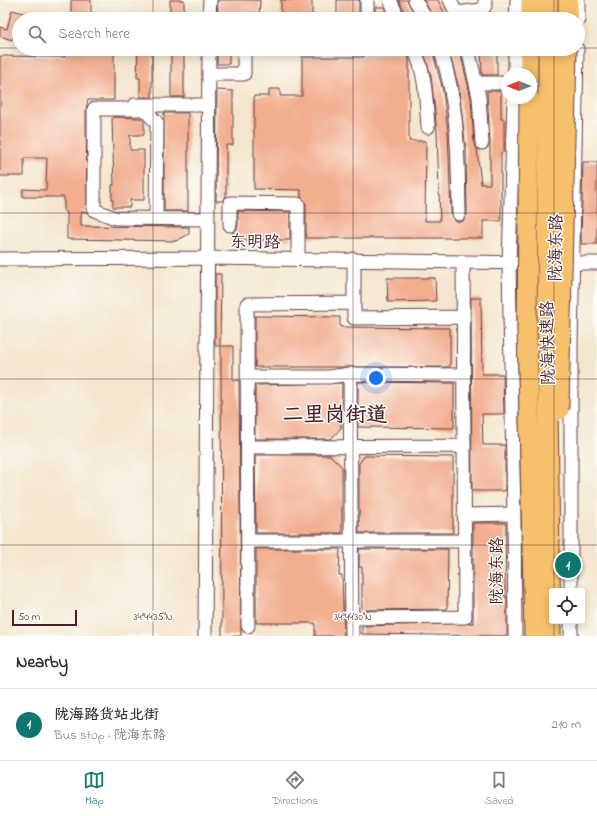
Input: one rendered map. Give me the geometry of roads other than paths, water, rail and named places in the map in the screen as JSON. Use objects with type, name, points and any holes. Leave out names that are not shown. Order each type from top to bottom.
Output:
[{"type":"highway","points":[[530,12],[531,0]]},
{"type":"highway","points":[[548,0],[548,12]]},
{"type":"highway","points":[[568,0],[568,12]]},
{"type":"highway","points":[[530,56],[530,68]]},
{"type":"highway","name":"陇海快速路","points":[[548,56],[547,330],[551,636]]},
{"type":"highway","points":[[550,500],[561,382],[567,56]]},
{"type":"highway","name":"陇海快速路","points":[[529,104],[527,321],[534,636]]},
{"type":"street","points":[[209,12],[210,0]]},
{"type":"street","points":[[367,0],[367,12]]},
{"type":"street","points":[[390,0],[396,12]]},
{"type":"street","points":[[415,0],[422,12]]},
{"type":"street","points":[[450,0],[456,12]]},
{"type":"street","points":[[474,12],[482,10],[485,6],[485,0]]},
{"type":"street","points":[[516,12],[517,0]]},
{"type":"street","points":[[578,0],[578,12]]},
{"type":"street","points":[[205,636],[209,56]]},
{"type":"street","points":[[209,74],[244,74],[244,56]]},
{"type":"street","points":[[416,56],[425,90],[428,127]]},
{"type":"street","points":[[442,56],[452,94],[458,144],[459,214]]},
{"type":"street","points":[[470,56],[476,84],[482,143]]},
{"type":"street","points":[[515,56],[515,68]]},
{"type":"street","name":"陇海东路","points":[[571,588],[571,345],[577,56]]},
{"type":"street","points":[[476,84],[501,84]]},
{"type":"street","name":"陇海东路","points":[[514,104],[509,264],[515,636]]},
{"type":"street","points":[[96,105],[208,106]]},
{"type":"street","points":[[156,218],[156,122],[144,109],[94,109],[94,210],[116,218],[156,218],[207,218]]},
{"type":"street","points":[[230,225],[230,203],[298,204],[298,259]]},
{"type":"street","name":"东明路","points":[[0,259],[207,258],[509,264],[597,263]]},
{"type":"street","points":[[354,260],[354,318],[462,317]]},
{"type":"street","points":[[352,618],[465,617],[462,375],[463,262]]},
{"type":"street","points":[[248,626],[247,304],[354,303]]},
{"type":"street","points":[[248,377],[329,377],[350,374],[462,375]]},
{"type":"street","points":[[350,374],[352,636]]},
{"type":"street","points":[[248,446],[463,446]]},
{"type":"street","points":[[464,515],[514,514]]},
{"type":"street","points":[[248,541],[464,541]]},
{"type":"street","points":[[571,624],[571,636]]},
{"type":"place","name":"陇海路货站北街","points":[[568,565]]},
{"type":"district","name":"二里岗街道","points":[[335,414]]}]
